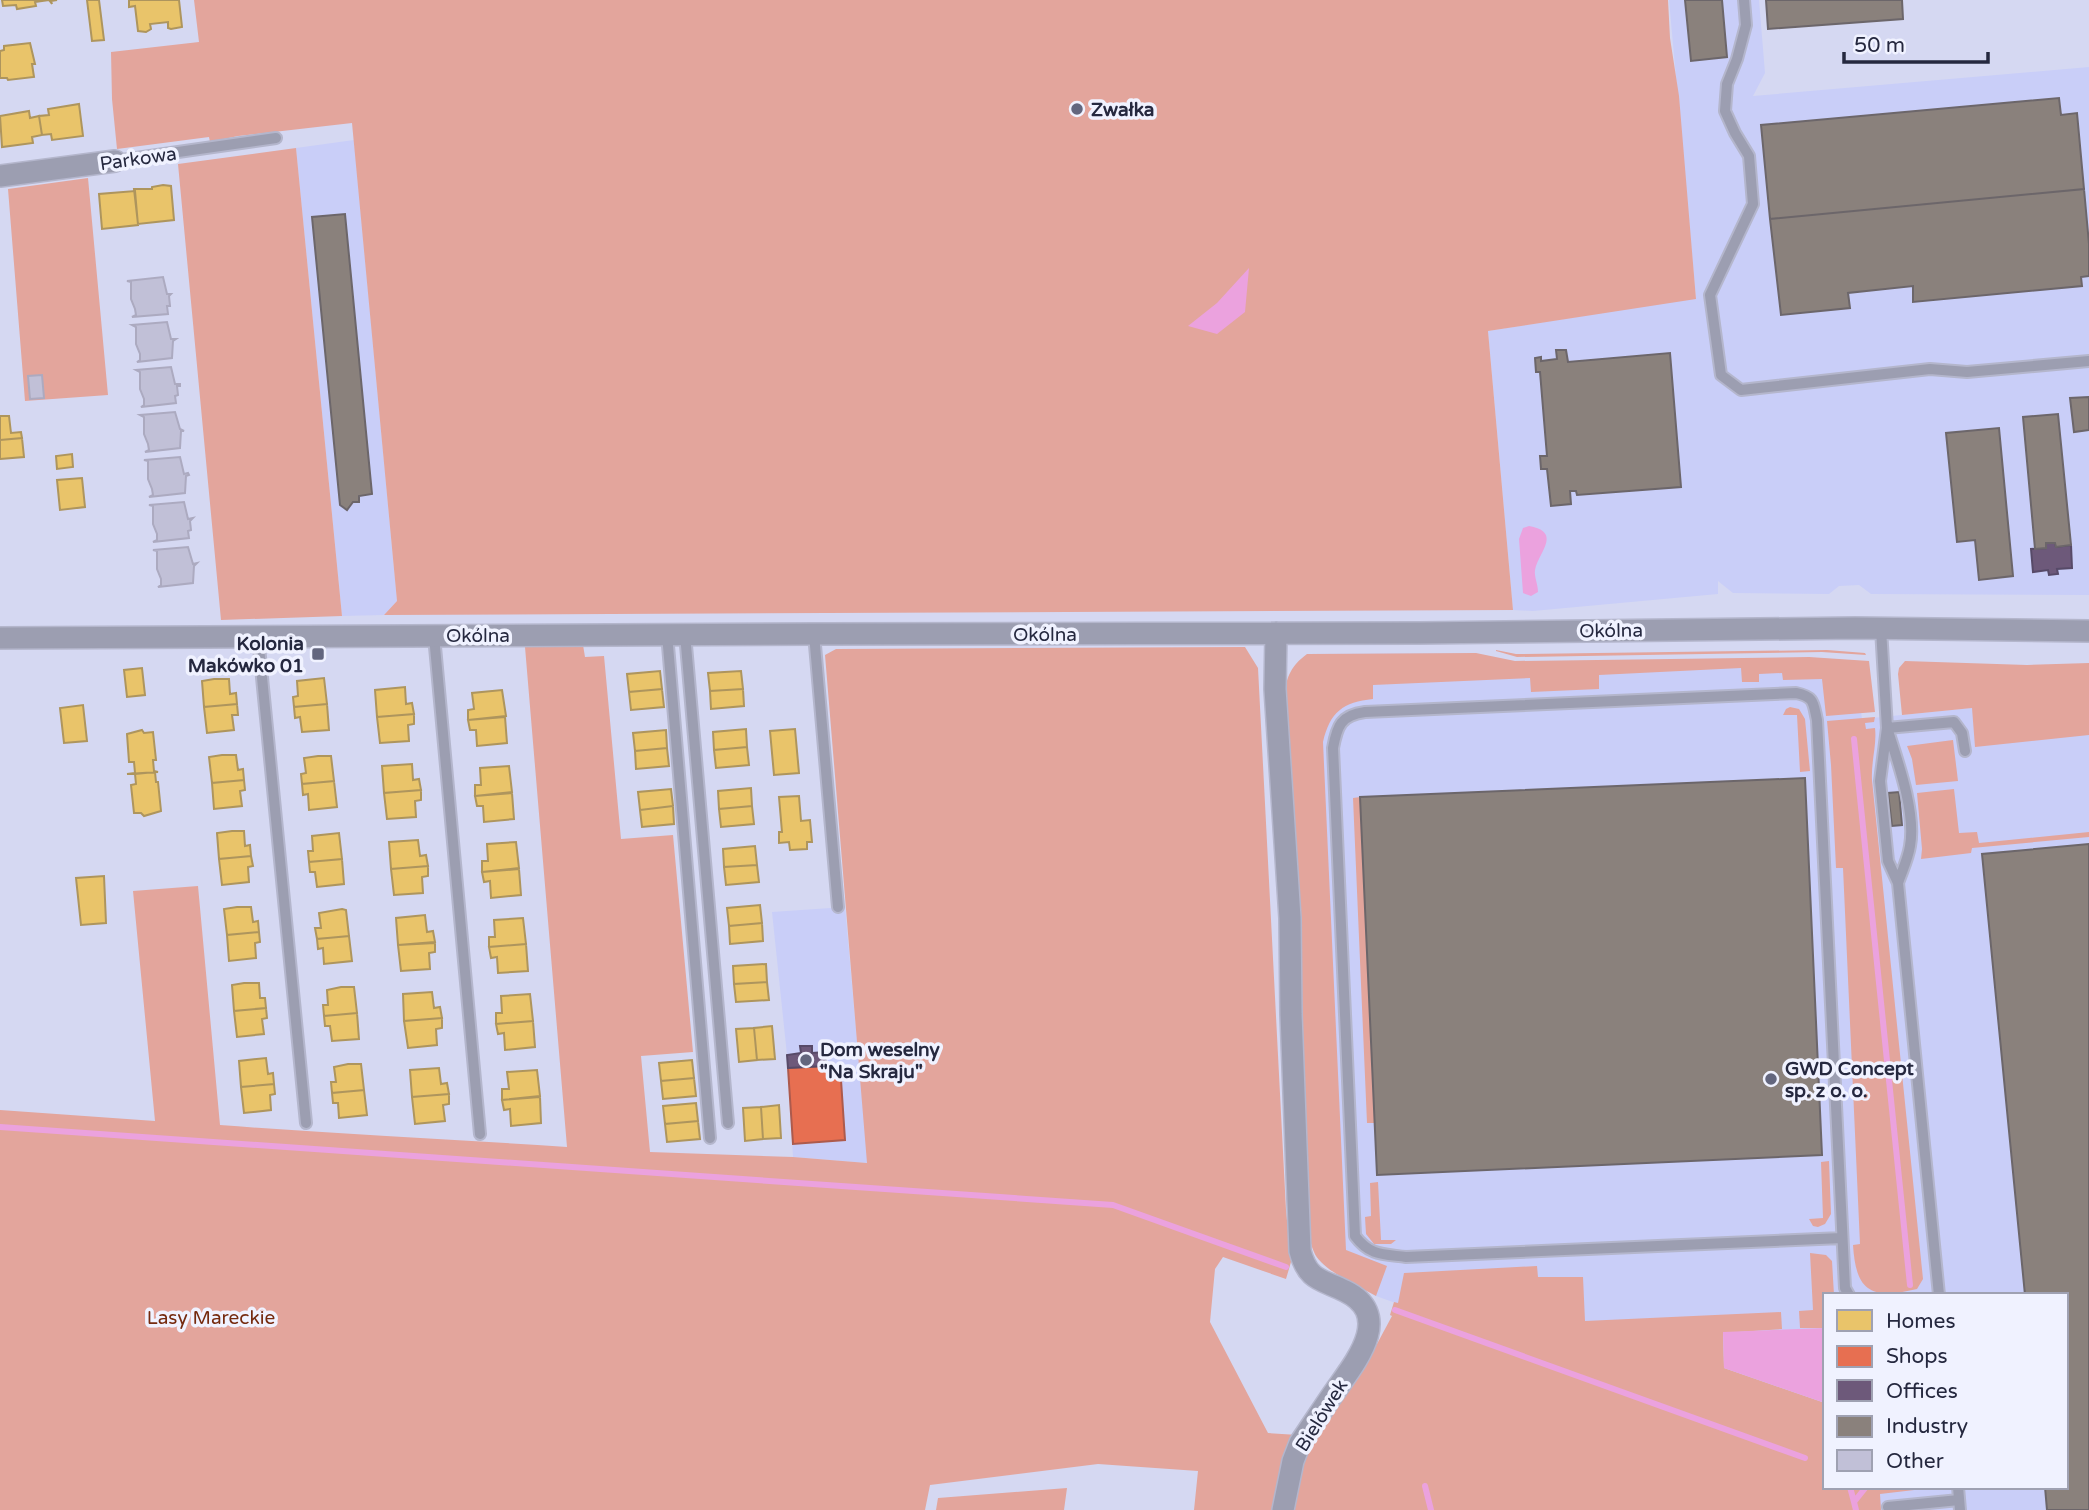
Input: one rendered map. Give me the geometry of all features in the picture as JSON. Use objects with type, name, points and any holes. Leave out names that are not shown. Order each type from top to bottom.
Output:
[{"type":"street","name":"Parkowa","points":[[0,176],[115,161]]},
{"type":"street","name":"Okólna","points":[[0,638],[1881,629],[2089,631]]},
{"type":"street","name":"Bielówek","points":[[1276,633],[1275,689],[1290,918],[1300,1251],[1311,1275],[1359,1300],[1370,1323],[1365,1346],[1300,1443],[1293,1461],[1283,1510]]},
{"type":"lane","points":[[1744,0],[1746,25],[1737,60],[1727,83],[1725,111],[1749,156],[1753,204],[1710,295],[1721,375],[1741,390],[1930,369],[1968,372],[2089,361]]},
{"type":"lane","name":"Parkowa","points":[[115,161],[276,138]]},
{"type":"lane","points":[[1881,629],[1887,728],[1881,781],[1888,861],[1898,883],[1939,1293]]},
{"type":"lane","points":[[676,634],[728,1123]]},
{"type":"lane","points":[[676,634],[710,1138]]},
{"type":"lane","points":[[814,634],[838,907]]},
{"type":"lane","points":[[434,636],[480,1134]]},
{"type":"lane","points":[[258,637],[306,1123]]},
{"type":"lane","points":[[1842,1238],[1406,1257],[1377,1254],[1365,1249],[1355,1236],[1336,817],[1333,748],[1342,721],[1353,713],[1379,711],[1796,693],[1807,695],[1812,700],[1817,720],[1842,1238],[1845,1287],[1848,1293]]},
{"type":"lane","points":[[1887,728],[1954,722],[1962,733],[1965,751]]},
{"type":"lane","points":[[1887,728],[1905,785],[1909,816],[1910,845],[1898,883]]},
{"type":"lane","points":[[1888,1507],[1960,1505]]},
{"type":"shaded area","points":[[1669,0],[1759,0],[1765,73],[1753,96],[2089,67],[2089,595],[1871,594],[1859,585],[1839,586],[1829,594],[1733,593],[1718,581],[1718,594],[1533,611],[1513,610],[1488,331],[1696,298]]},
{"type":"shaded area","points":[[354,140],[397,601],[384,615],[342,616],[296,148]]},
{"type":"shaded area","points":[[1249,268],[1245,312],[1217,334],[1188,326],[1217,303]]},
{"type":"shaded area","points":[[1529,526],[1545,533],[1547,538],[1535,570],[1538,592],[1531,596],[1523,593],[1519,539],[1523,528]]},
{"type":"shaded area","points":[[1476,653],[1500,667],[1855,667],[1862,719],[2089,696],[2089,1510],[1872,1510],[1865,1489],[2068,1489],[2068,1293],[1823,1293],[1823,1455],[1376,1296],[1338,1274],[1307,654]]},
{"type":"shaded area","points":[[845,907],[868,1163],[793,1157],[787,1055],[772,912]]},
{"type":"shaded area","points":[[1823,1328],[1823,1402],[1724,1368],[1723,1332]]},
{"type":"green space","points":[[194,0],[1668,0],[1696,299],[1488,331],[1513,610],[384,615],[397,601],[352,123],[238,136],[210,142],[209,137],[117,149],[111,52],[199,42]]},
{"type":"green space","points":[[296,148],[342,616],[221,620],[178,164]]},
{"type":"green space","points":[[88,178],[108,395],[25,401],[8,189]]},
{"type":"green space","name":"Lasy Mareckie","points":[[583,645],[585,657],[604,656],[621,839],[673,835],[693,1052],[641,1056],[650,1152],[793,1157],[867,1163],[825,655],[836,649],[1245,647],[1258,668],[1286,1210],[1291,1262],[1286,1279],[1223,1257],[1215,1269],[1210,1322],[1268,1433],[1298,1435],[1277,1510],[1194,1510],[1198,1471],[1098,1464],[930,1485],[925,1510],[0,1510],[0,1110],[155,1121],[133,891],[198,886],[220,1125],[567,1147],[525,647]]},
{"type":"green space","points":[[1496,650],[1516,654],[1827,650],[1866,655],[1822,652],[1517,657]]},
{"type":"green space","points":[[1476,653],[1515,661],[1809,657],[1869,661],[1875,712],[1826,716],[1822,679],[1783,680],[1782,673],[1759,674],[1759,682],[1742,682],[1741,668],[1599,675],[1599,689],[1531,692],[1530,678],[1373,685],[1373,699],[1363,700],[1339,710],[1330,723],[1323,742],[1346,1250],[1387,1266],[1376,1296],[1324,1265],[1314,1252],[1309,1233],[1284,695],[1291,672],[1307,654]]},
{"type":"green space","points":[[1905,661],[2027,665],[2089,663],[2089,735],[1975,747],[1972,708],[1902,715],[1898,674]]},
{"type":"green space","points":[[1790,707],[1799,709],[1805,719],[1810,771],[1800,772],[1797,715],[1783,715]]},
{"type":"green space","points":[[1875,717],[1874,722],[1865,723],[1866,729],[1875,728],[1872,780],[1923,1279],[1917,1289],[1888,1293],[1877,1292],[1862,1282],[1853,1245],[1860,1244],[1843,868],[1836,868],[1827,721]]},
{"type":"green space","points":[[1953,740],[1958,781],[1916,785],[1907,746]]},
{"type":"green space","points":[[1954,789],[1959,833],[1977,832],[1979,843],[2089,832],[2089,837],[1972,848],[1971,853],[1921,859],[1917,793]]},
{"type":"green space","points":[[1360,797],[1375,1123],[1367,1123],[1353,798]]},
{"type":"green space","points":[[1829,1161],[1831,1214],[1825,1224],[1813,1226],[1809,1219],[1823,1218],[1821,1162]]},
{"type":"green space","points":[[1378,1182],[1381,1240],[1396,1240],[1391,1244],[1374,1244],[1366,1234],[1365,1217],[1371,1216],[1370,1183]]},
{"type":"green space","points":[[1810,1253],[1826,1255],[1832,1261],[1834,1293],[1823,1293],[1823,1328],[1800,1328],[1799,1311],[1813,1310]]},
{"type":"green space","points":[[1537,1266],[1538,1277],[1583,1277],[1585,1321],[1781,1312],[1782,1329],[1723,1333],[1724,1368],[1823,1402],[1823,1489],[1923,1489],[1880,1494],[1881,1510],[1290,1510],[1309,1445],[1370,1357],[1392,1316],[1390,1315],[1394,1302],[1398,1303],[1404,1273]]},
{"type":"green space","points":[[1067,1488],[1064,1510],[936,1510],[938,1498]]},
{"type":"building: Homes","points":[[2,0],[49,0],[35,2],[36,6],[17,9],[16,5],[3,6]]},
{"type":"building: Homes","points":[[87,0],[99,0],[104,40],[92,41]]},
{"type":"building: Homes","points":[[129,0],[179,0],[182,27],[168,28],[168,22],[150,24],[151,29],[146,32],[138,31],[135,6],[129,7]]},
{"type":"building: Homes","points":[[30,43],[35,64],[32,64],[34,77],[8,80],[0,78],[0,51],[4,50],[4,46]]},
{"type":"building: Homes","points":[[79,104],[83,136],[52,140],[51,134],[42,135],[39,116],[49,115],[48,109]]},
{"type":"building: Homes","points":[[29,111],[30,118],[39,116],[42,135],[32,137],[33,143],[2,147],[0,116]]},
{"type":"building: Homes","points":[[163,185],[171,186],[174,220],[138,224],[134,189],[152,189]]},
{"type":"building: Homes","points":[[135,191],[138,225],[102,229],[99,194]]},
{"type":"building: Homes","points":[[0,416],[9,416],[11,433],[21,432],[22,438],[0,440]]},
{"type":"building: Homes","points":[[22,438],[24,457],[0,459],[0,440]]},
{"type":"building: Homes","points":[[72,454],[73,467],[57,469],[56,456]]},
{"type":"building: Homes","points":[[82,478],[85,507],[60,510],[57,480]]},
{"type":"building: Homes","points":[[142,668],[145,695],[127,697],[124,670]]},
{"type":"building: Homes","points":[[660,671],[662,689],[629,692],[627,674]]},
{"type":"building: Homes","points":[[741,671],[743,689],[710,691],[708,673]]},
{"type":"building: Homes","points":[[324,678],[327,704],[294,707],[293,697],[298,696],[297,681]]},
{"type":"building: Homes","points":[[229,679],[230,694],[236,693],[237,704],[204,707],[202,681]]},
{"type":"building: Homes","points":[[405,687],[406,704],[412,703],[414,714],[377,717],[375,690]]},
{"type":"building: Homes","points":[[662,689],[664,707],[631,710],[629,692]]},
{"type":"building: Homes","points":[[743,689],[744,706],[711,709],[710,691]]},
{"type":"building: Homes","points":[[502,690],[506,716],[468,720],[468,710],[474,709],[472,693]]},
{"type":"building: Homes","points":[[237,704],[238,715],[232,715],[234,730],[207,733],[204,707]]},
{"type":"building: Homes","points":[[327,704],[329,730],[302,732],[300,717],[295,718],[294,707]]},
{"type":"building: Homes","points":[[83,705],[87,741],[64,743],[60,708]]},
{"type":"building: Homes","points":[[414,714],[414,724],[408,725],[409,741],[380,743],[377,717]]},
{"type":"building: Homes","points":[[505,717],[507,743],[477,746],[476,730],[470,730],[468,720]]},
{"type":"building: Homes","points":[[746,729],[747,747],[714,750],[713,732]]},
{"type":"building: Homes","points":[[795,729],[799,773],[774,775],[770,731]]},
{"type":"building: Homes","points":[[142,730],[144,733],[153,732],[156,760],[153,760],[154,771],[158,772],[127,774],[135,773],[134,762],[129,762],[127,734]]},
{"type":"building: Homes","points":[[666,730],[667,748],[635,751],[633,733]]},
{"type":"building: Homes","points":[[747,747],[749,765],[716,768],[714,750]]},
{"type":"building: Homes","points":[[667,748],[669,766],[636,769],[635,751]]},
{"type":"building: Homes","points":[[236,755],[238,770],[243,769],[244,780],[212,783],[209,757]]},
{"type":"building: Homes","points":[[331,756],[334,781],[302,784],[301,774],[306,773],[304,758]]},
{"type":"building: Homes","points":[[412,764],[413,780],[419,779],[421,790],[384,793],[382,766]]},
{"type":"building: Homes","points":[[509,766],[512,792],[475,796],[475,785],[481,785],[480,768]]},
{"type":"building: Homes","points":[[155,772],[161,811],[144,816],[134,813],[131,785],[136,784],[135,774]]},
{"type":"building: Homes","points":[[244,780],[245,790],[240,791],[242,806],[214,809],[212,783]]},
{"type":"building: Homes","points":[[334,781],[337,807],[309,810],[308,794],[303,795],[302,784]]},
{"type":"building: Homes","points":[[751,788],[752,806],[719,809],[718,791]]},
{"type":"building: Homes","points":[[671,789],[673,806],[640,810],[638,792]]},
{"type":"building: Homes","points":[[421,790],[421,800],[415,801],[416,817],[387,819],[384,793]]},
{"type":"building: Homes","points":[[512,793],[514,819],[484,822],[483,806],[477,806],[475,796]]},
{"type":"building: Homes","points":[[799,796],[801,821],[810,820],[812,842],[807,842],[807,849],[790,850],[789,842],[779,843],[779,832],[782,832],[779,797]]},
{"type":"building: Homes","points":[[673,806],[674,824],[642,827],[640,810]]},
{"type":"building: Homes","points":[[752,806],[754,824],[721,827],[719,809]]},
{"type":"building: Homes","points":[[244,831],[245,846],[250,845],[251,856],[219,859],[217,833]]},
{"type":"building: Homes","points":[[339,833],[342,859],[309,862],[308,851],[313,851],[312,836]]},
{"type":"building: Homes","points":[[418,840],[420,856],[426,855],[428,866],[391,869],[389,842]]},
{"type":"building: Homes","points":[[516,842],[519,868],[482,872],[482,861],[488,861],[487,844]]},
{"type":"building: Homes","points":[[755,846],[757,865],[724,867],[723,849]]},
{"type":"building: Homes","points":[[251,856],[253,866],[248,867],[249,882],[222,885],[219,859]]},
{"type":"building: Homes","points":[[342,859],[344,884],[317,887],[315,872],[310,872],[309,862]]},
{"type":"building: Homes","points":[[757,865],[759,882],[726,885],[724,867]]},
{"type":"building: Homes","points":[[428,866],[428,876],[422,877],[423,893],[394,895],[391,869]]},
{"type":"building: Homes","points":[[519,869],[521,895],[491,898],[490,881],[484,882],[482,872]]},
{"type":"building: Homes","points":[[104,876],[106,923],[81,925],[76,878]]},
{"type":"building: Homes","points":[[760,905],[762,923],[729,926],[727,908]]},
{"type":"building: Homes","points":[[251,907],[253,922],[258,921],[259,932],[227,935],[224,909]]},
{"type":"building: Homes","points":[[346,910],[349,936],[317,939],[315,928],[321,928],[319,913]]},
{"type":"building: Homes","points":[[425,915],[427,932],[433,931],[435,942],[398,945],[396,918]]},
{"type":"building: Homes","points":[[523,918],[526,944],[489,947],[489,937],[495,937],[494,920]]},
{"type":"building: Homes","points":[[762,923],[763,941],[730,944],[729,926]]},
{"type":"building: Homes","points":[[259,932],[260,942],[255,943],[256,958],[229,961],[227,935]]},
{"type":"building: Homes","points":[[349,936],[352,961],[324,964],[323,948],[318,949],[317,939]]},
{"type":"building: Homes","points":[[435,943],[435,952],[429,953],[430,969],[401,971],[398,945]]},
{"type":"building: Homes","points":[[526,944],[528,971],[498,973],[497,957],[491,958],[489,947]]},
{"type":"building: Homes","points":[[766,964],[767,982],[734,984],[733,966]]},
{"type":"building: Homes","points":[[767,982],[769,1000],[736,1002],[734,984]]},
{"type":"building: Homes","points":[[259,983],[260,998],[265,998],[266,1008],[234,1011],[232,985]]},
{"type":"building: Homes","points":[[354,987],[357,1013],[324,1016],[323,1005],[328,1005],[327,990]]},
{"type":"building: Homes","points":[[432,992],[434,1008],[440,1007],[442,1018],[404,1021],[403,994]]},
{"type":"building: Homes","points":[[530,994],[533,1021],[496,1024],[496,1013],[502,1013],[501,996]]},
{"type":"building: Homes","points":[[266,1008],[267,1018],[262,1019],[264,1034],[237,1037],[234,1011]]},
{"type":"building: Homes","points":[[357,1013],[359,1039],[332,1041],[330,1026],[325,1026],[324,1016]]},
{"type":"building: Homes","points":[[442,1018],[442,1028],[436,1029],[437,1045],[408,1048],[404,1021]]},
{"type":"building: Homes","points":[[533,1021],[535,1047],[505,1050],[504,1033],[498,1034],[496,1024]]},
{"type":"building: Homes","points":[[772,1026],[775,1059],[757,1060],[754,1028]]},
{"type":"building: Homes","points":[[754,1028],[757,1060],[739,1062],[736,1029]]},
{"type":"building: Homes","points":[[266,1058],[268,1074],[273,1073],[274,1084],[241,1087],[239,1061]]},
{"type":"building: Homes","points":[[692,1060],[694,1078],[661,1081],[659,1063]]},
{"type":"building: Homes","points":[[361,1064],[364,1090],[332,1093],[331,1082],[336,1082],[334,1067]]},
{"type":"building: Homes","points":[[439,1068],[441,1084],[447,1083],[449,1094],[412,1097],[410,1070]]},
{"type":"building: Homes","points":[[537,1070],[540,1096],[502,1100],[502,1089],[509,1089],[507,1072]]},
{"type":"building: Homes","points":[[694,1078],[696,1096],[663,1099],[661,1081]]},
{"type":"building: Homes","points":[[274,1084],[275,1094],[270,1095],[271,1110],[244,1113],[241,1087]]},
{"type":"building: Homes","points":[[364,1090],[367,1115],[339,1118],[338,1103],[333,1103],[332,1093]]},
{"type":"building: Homes","points":[[449,1094],[449,1104],[443,1105],[445,1121],[415,1124],[412,1097]]},
{"type":"building: Homes","points":[[540,1097],[541,1123],[511,1126],[510,1109],[504,1110],[502,1100]]},
{"type":"building: Homes","points":[[696,1103],[698,1121],[665,1124],[663,1106]]},
{"type":"building: Homes","points":[[779,1105],[781,1138],[763,1139],[761,1107]]},
{"type":"building: Homes","points":[[761,1107],[763,1139],[745,1141],[743,1108]]},
{"type":"building: Homes","points":[[698,1121],[700,1139],[667,1142],[665,1124]]},
{"type":"building: Shops","points":[[840,1065],[845,1140],[793,1144],[788,1068]]},
{"type":"building: Offices","points":[[2046,543],[2055,543],[2056,547],[2071,545],[2072,568],[2057,569],[2058,574],[2049,575],[2048,570],[2033,572],[2031,549],[2046,548]]},
{"type":"building: Offices","name":"Dom weselny \"Na Skraju\"","points":[[800,1046],[812,1046],[812,1053],[825,1052],[826,1066],[788,1068],[787,1055],[801,1053]]},
{"type":"building: Industry","points":[[1685,0],[1722,0],[1727,57],[1691,61]]},
{"type":"building: Industry","points":[[1766,0],[1902,0],[1903,19],[1768,29]]},
{"type":"building: Industry","points":[[2059,98],[2061,115],[2077,113],[2084,189],[1770,219],[1761,125]]},
{"type":"building: Industry","points":[[2084,189],[2089,276],[2081,277],[2082,286],[1913,302],[1913,286],[1848,293],[1850,308],[1781,315],[1770,219]]},
{"type":"building: Industry","points":[[345,214],[372,494],[359,496],[359,502],[353,502],[347,510],[340,505],[312,217]]},
{"type":"building: Industry","points":[[1556,350],[1566,350],[1568,362],[1670,353],[1681,487],[1577,495],[1576,491],[1570,491],[1571,504],[1551,506],[1547,469],[1541,469],[1540,456],[1547,456],[1540,372],[1536,372],[1535,358],[1541,357],[1541,361],[1557,359]]},
{"type":"building: Industry","points":[[2089,397],[2089,430],[2074,432],[2070,398]]},
{"type":"building: Industry","points":[[2058,414],[2071,545],[2056,547],[2055,543],[2046,543],[2046,548],[2035,549],[2023,417]]},
{"type":"building: Industry","points":[[1999,428],[2013,576],[1979,580],[1975,540],[1957,542],[1946,433]]},
{"type":"building: Industry","points":[[1805,778],[1822,1155],[1377,1175],[1360,797]]},
{"type":"building: Industry","points":[[1899,792],[1902,825],[1892,826],[1888,793]]},
{"type":"building: Industry","points":[[2089,844],[2089,1510],[2047,1510],[2045,1489],[2068,1489],[2068,1293],[2025,1293],[1982,854]]},
{"type":"building: Other","points":[[163,277],[167,294],[171,294],[170,306],[167,306],[168,314],[132,317],[136,315],[131,299],[131,282],[127,281]]},
{"type":"building: Other","points":[[167,322],[171,339],[176,339],[173,341],[172,358],[137,362],[140,360],[140,354],[136,344],[136,327],[132,325]]},
{"type":"building: Other","points":[[171,367],[175,384],[180,384],[177,386],[176,403],[141,407],[144,405],[144,399],[140,389],[140,372],[136,370]]},
{"type":"building: Other","points":[[42,375],[44,398],[30,399],[28,376]]},
{"type":"building: Other","points":[[175,412],[180,429],[184,431],[181,431],[180,448],[145,452],[149,450],[144,434],[144,417],[140,415]]},
{"type":"building: Other","points":[[180,457],[184,474],[189,475],[186,476],[185,493],[149,497],[153,495],[148,479],[148,461],[144,460]]},
{"type":"building: Other","points":[[184,502],[188,519],[193,518],[190,521],[191,530],[188,531],[189,538],[153,542],[157,540],[157,534],[153,524],[153,506],[149,505]]},
{"type":"building: Other","points":[[188,547],[193,564],[197,563],[194,566],[193,583],[158,587],[161,585],[161,579],[157,569],[157,551],[153,550]]},
{"type":"waterway","points":[[1854,739],[1910,1285]]},
{"type":"waterway","points":[[0,1127],[1113,1205],[1286,1267]]},
{"type":"waterway","points":[[1395,1310],[1805,1458]]},
{"type":"waterway","points":[[1425,1486],[1431,1510]]},
{"type":"waterway","points":[[1851,1489],[1854,1502]]},
{"type":"waterway","points":[[1856,1510],[1854,1502],[1864,1489]]},
{"type":"place","name":"Zwałka","points":[[1077,109]]},
{"type":"place","name":"Kolonia Makówko 01","points":[[318,654]]},
{"type":"place","name":"Dom weselny \"Na Skraju\"","points":[[806,1060]]},
{"type":"place","name":"GWD Concept sp. z o. o.","points":[[1771,1079]]}]
